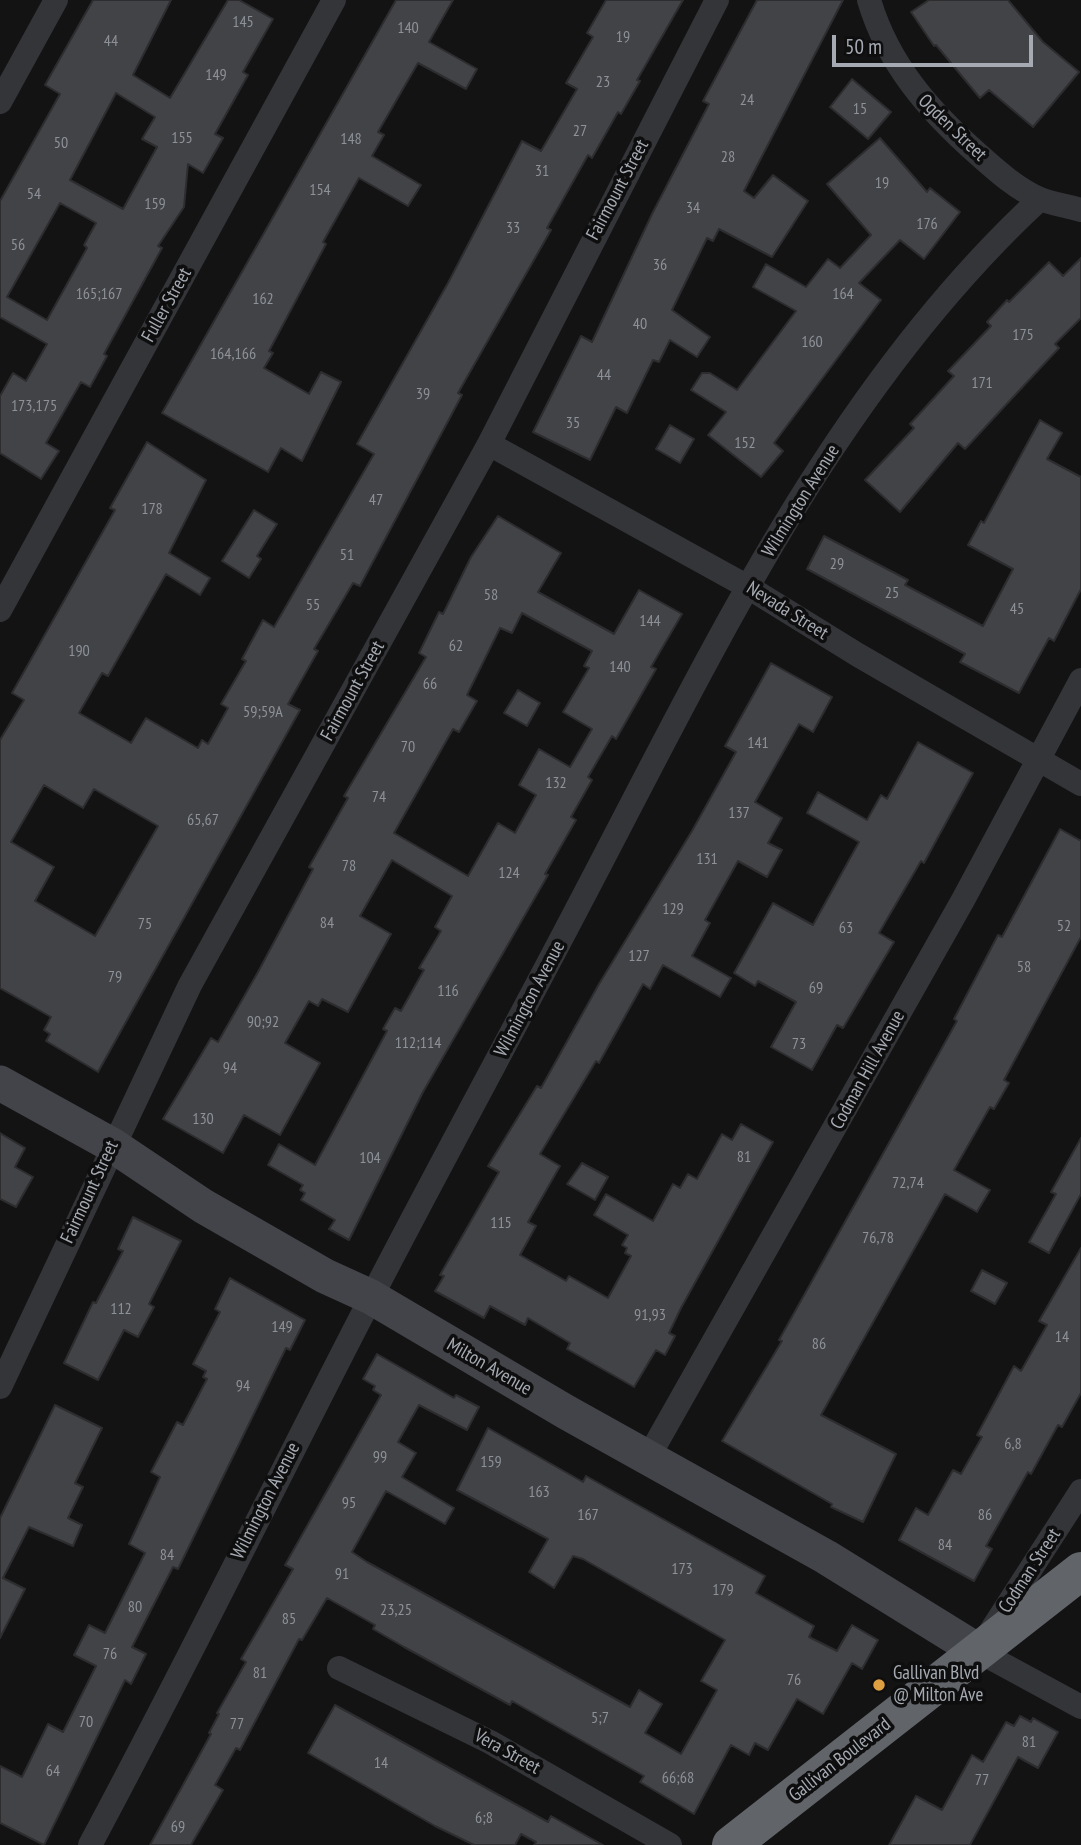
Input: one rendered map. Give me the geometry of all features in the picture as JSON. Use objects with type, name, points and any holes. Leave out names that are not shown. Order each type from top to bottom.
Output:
[{"type":"highway","name":"Gallivan Boulevard","points":[[731,1845],[1081,1571]]},
{"type":"street","points":[[0,102],[56,0]]},
{"type":"street","name":"Fuller Street","points":[[0,610],[334,0]]},
{"type":"street","name":"Fairmount Street","points":[[0,1387],[190,985],[489,444],[717,0]]},
{"type":"street","name":"Ogden Street","points":[[869,0],[878,30],[916,93],[1000,173],[1040,199],[1081,210]]},
{"type":"street","name":"Wilmington Avenue","points":[[90,1845],[371,1297],[748,587],[845,429],[896,360],[957,285],[1040,199]]},
{"type":"street","name":"Nevada Street","points":[[489,444],[748,587],[1081,784]]},
{"type":"street","name":"Codman Hill Avenue","points":[[649,1456],[956,912],[1081,680]]},
{"type":"street","name":"Milton Avenue","points":[[0,1083],[112,1146],[203,1206],[325,1276],[371,1297],[566,1412],[826,1557],[978,1651]]},
{"type":"street","name":"Codman Street","points":[[978,1651],[1081,1491]]},
{"type":"street","points":[[978,1651],[1081,1707]]},
{"type":"street","name":"Vera Street","points":[[339,1668],[490,1742],[670,1845]]},
{"type":"building","points":[[93,0],[171,0],[133,75],[170,98],[228,0],[239,0],[273,19],[243,72],[248,75],[215,134],[223,138],[203,173],[188,164],[184,207],[158,246],[162,248],[104,354],[107,356],[90,387],[81,382],[46,443],[59,451],[41,479],[0,453],[0,396],[13,373],[26,381],[47,344],[0,317],[0,201],[60,94],[45,85]],"holes":[[[116,93],[155,117],[142,139],[157,147],[123,209],[70,180]],[[60,203],[96,223],[84,245],[87,248],[47,320],[7,297]]]},
{"type":"building","points":[[396,0],[453,0],[429,42],[477,69],[466,89],[418,63],[378,132],[384,135],[372,156],[421,185],[408,206],[359,178],[323,242],[326,244],[269,351],[273,353],[264,368],[309,394],[321,372],[341,382],[302,461],[281,448],[268,472],[162,413]]},
{"type":"building","points":[[606,0],[683,0],[637,80],[640,81],[621,114],[618,112],[592,158],[588,155],[547,228],[551,230],[458,393],[462,395],[360,586],[353,583],[314,649],[318,651],[288,704],[300,710],[98,1072],[46,1041],[50,1034],[44,1030],[51,1017],[0,988],[0,740],[24,700],[12,693],[115,510],[110,508],[147,442],[206,480],[169,553],[210,578],[200,595],[166,574],[108,676],[102,673],[79,713],[131,743],[146,718],[198,748],[202,740],[208,744],[228,708],[221,704],[246,661],[242,659],[263,620],[274,627],[374,454],[357,444],[448,283],[522,141],[541,151],[577,89],[566,83],[593,37],[587,33]],"holes":[[[44,785],[83,808],[94,789],[158,826],[95,936],[35,901],[54,867],[11,842]]]},
{"type":"building","points":[[757,0],[843,0],[744,191],[754,198],[773,175],[808,201],[772,257],[719,229],[713,241],[707,238],[672,310],[710,337],[697,357],[670,340],[659,362],[653,360],[627,413],[616,407],[590,460],[533,432],[581,336],[592,342],[652,214],[709,104],[703,101]]},
{"type":"building","points":[[929,0],[1008,0],[1043,42],[1079,72],[1033,127],[989,90],[980,98],[936,45],[934,46],[911,12]]},
{"type":"building","points":[[852,79],[891,112],[868,139],[830,107]]},
{"type":"building","points":[[880,138],[927,192],[930,188],[960,212],[924,259],[900,240],[859,283],[881,300],[774,443],[783,451],[761,477],[708,435],[726,412],[691,390],[702,373],[710,373],[737,390],[796,311],[753,287],[766,264],[806,287],[828,259],[840,268],[871,235],[827,184]]},
{"type":"building","points":[[1081,258],[1081,318],[1055,344],[1059,348],[965,449],[958,443],[900,512],[865,480],[914,428],[910,424],[954,376],[948,371],[991,326],[987,322],[1007,300],[1009,302],[1049,262],[1063,276]]},
{"type":"building","points":[[1040,420],[1062,433],[1047,459],[1081,477],[1081,589],[1054,641],[1049,638],[1019,693],[960,662],[965,654],[807,569],[824,536],[908,580],[905,585],[983,626],[1013,569],[968,545],[981,521],[984,523]]},
{"type":"building","points":[[670,425],[694,439],[680,463],[656,449]]},
{"type":"building","points":[[254,510],[277,524],[257,556],[261,559],[249,578],[222,561]]},
{"type":"building","points":[[498,516],[561,553],[538,592],[614,634],[639,590],[682,614],[651,667],[656,669],[616,739],[612,736],[588,777],[592,780],[571,817],[576,820],[545,874],[548,875],[423,1092],[349,1240],[329,1229],[335,1220],[301,1200],[305,1193],[300,1190],[303,1185],[268,1165],[279,1144],[315,1165],[387,1031],[383,1029],[395,1008],[401,1011],[424,970],[419,968],[441,931],[435,927],[452,896],[392,860],[360,916],[391,934],[348,1012],[322,999],[318,1006],[309,1001],[285,1043],[320,1063],[280,1135],[244,1115],[223,1153],[163,1119],[211,1038],[218,1042],[258,972],[313,869],[309,867],[348,798],[344,796],[426,657],[419,653],[439,612],[443,614],[471,557]],"holes":[[[522,613],[592,651],[584,666],[589,668],[563,712],[592,729],[570,767],[539,749],[519,785],[536,795],[515,833],[498,823],[468,876],[394,833],[453,729],[459,732],[477,701],[467,695],[500,628],[512,633]]]},
{"type":"building","points":[[771,663],[832,697],[813,732],[799,724],[755,802],[782,818],[768,843],[782,850],[767,877],[738,861],[705,920],[710,923],[692,956],[731,978],[720,997],[663,965],[650,989],[643,984],[599,1063],[596,1061],[540,1154],[560,1166],[528,1222],[536,1226],[520,1255],[566,1281],[569,1276],[608,1298],[631,1256],[625,1253],[627,1248],[622,1245],[628,1235],[594,1215],[606,1194],[653,1221],[673,1184],[680,1188],[688,1174],[697,1179],[722,1134],[732,1140],[741,1124],[773,1142],[681,1308],[669,1333],[675,1336],[665,1355],[656,1350],[634,1387],[567,1349],[570,1343],[528,1318],[525,1325],[490,1306],[484,1318],[435,1291],[444,1276],[440,1275],[499,1172],[488,1166],[537,1086],[541,1088],[599,984],[692,831],[736,752],[725,746]]},
{"type":"building","points":[[518,690],[540,703],[527,726],[504,713]]},
{"type":"building","points":[[918,742],[973,773],[924,863],[921,861],[879,933],[894,942],[843,1028],[837,1025],[812,1070],[771,1047],[796,1002],[758,981],[755,986],[734,973],[773,903],[813,925],[859,842],[807,813],[818,792],[867,820],[881,795],[887,799]]},
{"type":"building","points":[[1060,829],[1081,841],[1081,937],[1004,1080],[1009,1083],[994,1109],[990,1107],[954,1170],[990,1190],[977,1212],[945,1194],[821,1415],[896,1454],[863,1522],[831,1507],[832,1504],[722,1441],[782,1341],[779,1340],[957,1021],[954,1019],[998,935],[1002,937]]},
{"type":"building","points":[[0,1133],[25,1148],[15,1167],[33,1177],[16,1207],[0,1199]]},
{"type":"building","points":[[1081,1138],[1081,1194],[1049,1253],[1029,1242],[1056,1194],[1051,1192]]},
{"type":"building","points":[[582,1163],[608,1177],[595,1200],[567,1184]]},
{"type":"building","points":[[133,1217],[181,1241],[149,1304],[154,1307],[138,1337],[124,1330],[98,1380],[64,1363],[93,1302],[96,1303],[123,1251],[118,1249]]},
{"type":"building","points":[[1081,1248],[1081,1393],[1062,1427],[1058,1425],[1031,1474],[1028,1472],[986,1546],[992,1549],[974,1581],[899,1540],[916,1508],[928,1515],[953,1470],[961,1474],[982,1437],[977,1435],[1014,1366],[1021,1371],[1047,1325],[1039,1321]]},
{"type":"building","points":[[982,1270],[1007,1283],[995,1304],[971,1291]]},
{"type":"building","points":[[230,1278],[305,1320],[290,1350],[286,1348],[178,1569],[173,1567],[132,1647],[146,1654],[131,1684],[125,1680],[44,1845],[0,1823],[0,1766],[22,1777],[48,1724],[63,1732],[96,1666],[74,1655],[89,1625],[105,1633],[145,1553],[129,1544],[160,1477],[151,1472],[177,1422],[183,1425],[207,1379],[203,1377],[206,1371],[193,1364],[220,1312],[215,1309]]},
{"type":"building","points":[[377,1354],[454,1398],[456,1395],[479,1407],[467,1430],[419,1405],[398,1442],[416,1453],[402,1477],[454,1508],[445,1524],[386,1491],[352,1552],[367,1562],[630,1707],[639,1690],[662,1704],[645,1733],[681,1754],[717,1690],[701,1681],[725,1640],[583,1559],[573,1556],[554,1588],[529,1572],[548,1539],[457,1490],[488,1428],[583,1482],[586,1476],[765,1576],[756,1593],[814,1626],[809,1637],[837,1651],[852,1625],[878,1640],[862,1669],[852,1663],[823,1714],[797,1699],[768,1750],[755,1743],[749,1755],[731,1745],[694,1814],[640,1782],[644,1776],[512,1701],[510,1705],[404,1647],[373,1629],[375,1625],[327,1598],[302,1640],[299,1639],[240,1750],[236,1748],[215,1785],[223,1790],[191,1845],[150,1845],[211,1734],[209,1733],[219,1714],[217,1713],[246,1662],[241,1659],[293,1569],[285,1565],[381,1395],[373,1390],[375,1386],[363,1379]]},
{"type":"building","points":[[55,1405],[102,1428],[75,1483],[83,1487],[68,1518],[82,1525],[73,1546],[29,1527],[3,1578],[25,1589],[0,1638],[0,1518]]},
{"type":"building","points":[[335,1705],[548,1822],[551,1816],[603,1845],[534,1845],[536,1842],[521,1834],[515,1845],[474,1845],[435,1826],[308,1753]]},
{"type":"building","points":[[1020,1716],[1031,1722],[1033,1718],[1058,1732],[1038,1768],[1018,1757],[970,1845],[889,1845],[916,1796],[942,1810],[972,1755],[983,1762],[1006,1722],[1014,1726]]},
{"type":"place","name":"Gallivan Blvd @ Milton Ave","points":[[879,1685]]}]
